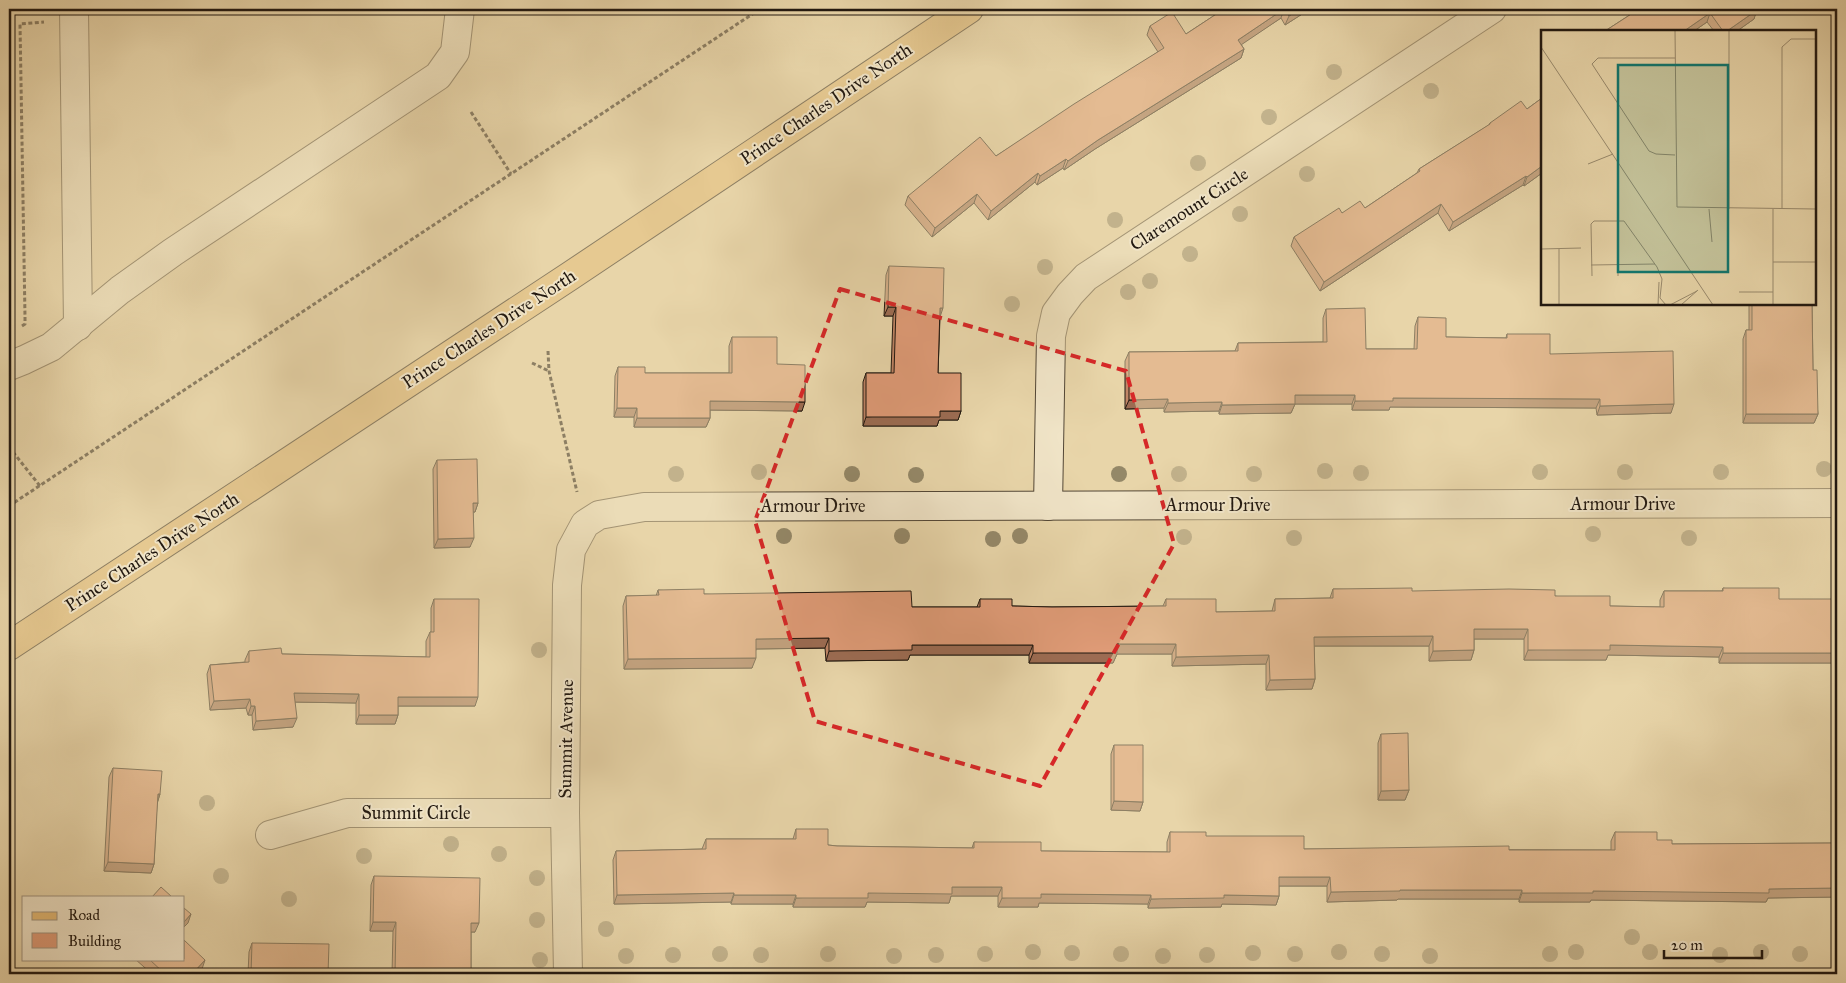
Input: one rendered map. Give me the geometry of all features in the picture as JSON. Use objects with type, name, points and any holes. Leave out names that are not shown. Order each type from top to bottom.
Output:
[{"type":"main road","name":"Prince Charles Drive North","points":[[9,646],[553,287],[968,9]]},
{"type":"street","points":[[74,9],[78,326]]},
{"type":"street","points":[[9,366],[51,347],[120,290],[173,252],[438,76],[455,52],[460,9]]},
{"type":"street","name":"Claremount Circle","points":[[1048,506],[1051,336],[1056,313],[1070,294],[1086,277],[1492,9]]},
{"type":"street","name":"Armour Drive","points":[[592,520],[644,507],[1837,503]]},
{"type":"street","name":"Summit Avenue","points":[[568,974],[565,813],[567,585],[571,550],[592,520]]},
{"type":"street","name":"Summit Circle","points":[[270,835],[347,813],[565,813]]},
{"type":"path","points":[[9,506],[760,9]]},
{"type":"path","points":[[20,328],[25,324],[20,24],[49,22]]},
{"type":"path","points":[[472,112],[511,174]]},
{"type":"path","points":[[548,351],[549,371],[592,520]]},
{"type":"path","points":[[532,363],[549,371]]},
{"type":"path","points":[[9,448],[40,486]]},
{"type":"highlighted area","points":[[840,289],[1126,371],[1174,544],[1040,786],[815,721],[755,521]]},
{"type":"building","points":[[1224,9],[1284,9],[1238,40],[1244,49],[1098,140],[1068,161],[1066,159],[1040,176],[1038,173],[991,211],[977,194],[935,228],[908,196],[980,137],[996,156],[1074,104],[1164,48],[1150,26],[1172,12],[1186,34]]},
{"type":"building","points":[[1284,9],[1300,9],[1289,16]]},
{"type":"building","points":[[1639,9],[1757,10],[1728,30],[1722,30],[1710,13],[1685,30],[1607,30]]},
{"type":"building","points":[[1541,99],[1541,167],[1453,222],[1441,204],[1324,282],[1294,237],[1339,208],[1342,213],[1360,201],[1365,208],[1420,171],[1419,169],[1490,124],[1521,101],[1527,109]]},
{"type":"building","points":[[889,266],[944,268],[943,308],[940,308],[938,373],[961,373],[961,411],[940,411],[940,417],[866,417],[866,373],[894,373],[896,307],[888,307]]},
{"type":"building","points":[[1752,305],[1812,305],[1813,370],[1817,370],[1818,414],[1746,414],[1746,330],[1752,330]]},
{"type":"building","points":[[1365,308],[1366,349],[1417,349],[1418,317],[1446,318],[1446,337],[1507,338],[1507,334],[1550,334],[1550,354],[1673,351],[1674,404],[1600,406],[1600,399],[1393,398],[1393,401],[1355,401],[1355,395],[1295,395],[1295,404],[1222,405],[1222,402],[1168,403],[1168,399],[1129,400],[1129,352],[1238,351],[1238,343],[1327,342],[1326,309]]},
{"type":"building","points":[[732,337],[777,337],[777,364],[805,365],[805,402],[710,401],[710,418],[637,418],[637,408],[617,408],[618,367],[645,367],[645,373],[732,373]]},
{"type":"building","points":[[477,459],[478,503],[473,503],[474,538],[438,539],[437,460]]},
{"type":"building","points":[[1412,588],[1412,591],[1555,590],[1555,596],[1610,596],[1610,606],[1664,607],[1664,591],[1723,591],[1723,588],[1779,588],[1779,599],[1837,599],[1837,653],[1723,653],[1723,647],[1610,645],[1610,650],[1528,650],[1528,629],[1474,629],[1474,650],[1433,651],[1433,636],[1314,637],[1315,679],[1270,680],[1269,655],[1176,657],[1176,644],[1117,644],[1117,653],[1033,653],[1033,645],[912,645],[912,650],[829,651],[829,638],[756,639],[756,658],[628,659],[626,596],[659,595],[658,590],[704,589],[704,594],[911,591],[912,607],[980,607],[980,599],[1012,599],[1012,606],[1052,607],[1166,606],[1166,599],[1216,599],[1216,612],[1275,611],[1275,599],[1333,598],[1333,589]]},
{"type":"building","points":[[434,599],[479,599],[478,697],[398,697],[398,715],[359,715],[359,694],[294,693],[297,718],[256,721],[255,706],[251,706],[250,699],[214,701],[210,665],[249,662],[249,651],[281,648],[282,654],[430,657],[430,632],[434,632]]},
{"type":"building","points":[[1408,733],[1409,790],[1381,791],[1381,734]]},
{"type":"building","points":[[1114,745],[1143,745],[1143,802],[1114,801]]},
{"type":"building","points":[[113,768],[162,771],[160,794],[158,794],[154,864],[108,862]]},
{"type":"building","points":[[796,829],[828,829],[828,845],[837,846],[974,848],[974,842],[1041,842],[1041,851],[1170,852],[1170,832],[1206,832],[1206,836],[1304,836],[1304,849],[1509,846],[1509,850],[1615,850],[1615,832],[1657,832],[1657,840],[1672,840],[1672,844],[1837,843],[1837,888],[1769,889],[1769,893],[1593,891],[1593,893],[1522,893],[1522,890],[1331,892],[1330,877],[1279,877],[1279,896],[1224,895],[1224,898],[1151,899],[1151,895],[1041,894],[1041,898],[1002,898],[1002,887],[952,887],[952,894],[868,893],[868,898],[796,898],[796,895],[734,895],[734,893],[617,895],[616,851],[706,849],[706,839],[796,839]]},
{"type":"building","points":[[374,876],[480,878],[479,923],[471,923],[471,974],[395,974],[396,922],[373,922]]},
{"type":"building","points":[[161,887],[171,896],[153,896]]},
{"type":"building","points":[[185,909],[191,914],[185,921]]},
{"type":"building","points":[[185,941],[205,960],[192,974],[165,974],[150,960],[185,960]]},
{"type":"building","points":[[252,943],[329,944],[328,974],[251,974]]}]
